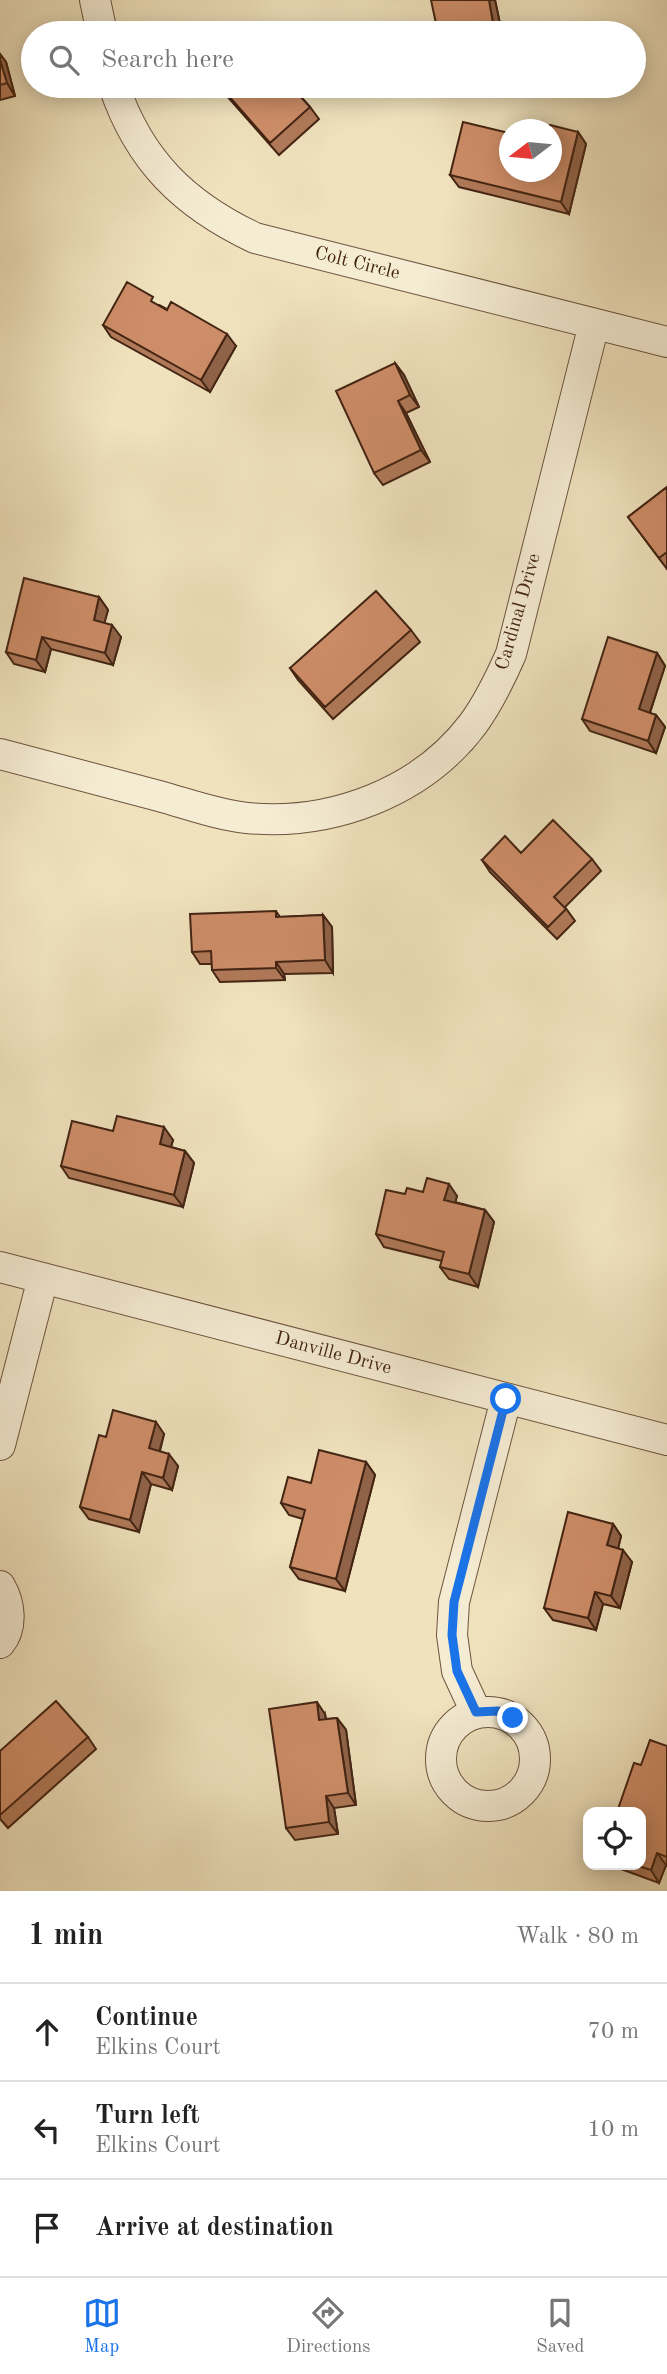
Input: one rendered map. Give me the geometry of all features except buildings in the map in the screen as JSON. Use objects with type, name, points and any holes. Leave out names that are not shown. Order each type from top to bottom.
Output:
[{"type":"street","points":[[94,0],[99,21]]},
{"type":"street","name":"Colt Circle","points":[[119,98],[131,128],[154,163],[181,193],[221,222],[255,238],[667,342]]},
{"type":"street","name":"Cardinal Drive","points":[[0,754],[247,818],[290,819],[332,814],[374,800],[412,780],[446,754],[472,725],[495,689],[511,654],[594,324]]},
{"type":"street","name":"Danville Drive","points":[[0,1267],[667,1440]]},
{"type":"street","points":[[0,1445],[43,1278]]},
{"type":"street","points":[[476,1712],[457,1671],[452,1635],[454,1602],[506,1399]]},
{"type":"street","points":[[0,1586],[5,1594],[9,1612],[4,1639],[0,1643]]},
{"type":"route","points":[[506,1399],[454,1602],[452,1635],[457,1671],[476,1712],[498,1711],[513,1718]]}]
